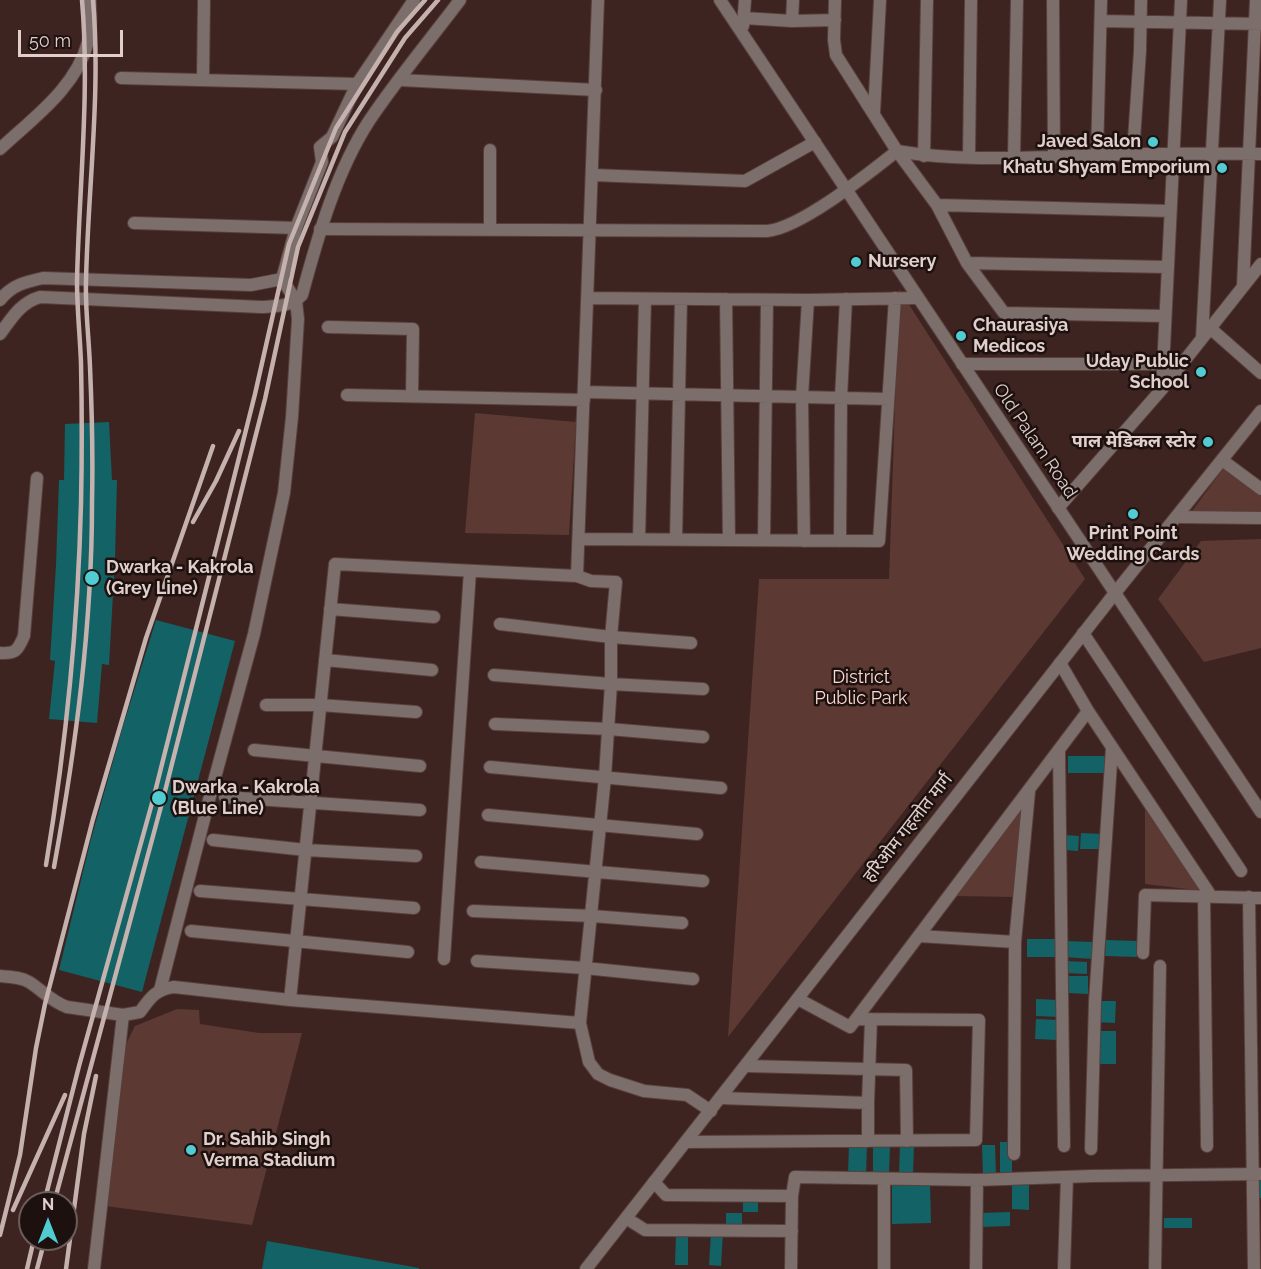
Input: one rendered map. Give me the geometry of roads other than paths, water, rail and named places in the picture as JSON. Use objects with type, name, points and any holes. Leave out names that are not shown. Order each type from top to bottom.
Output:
[{"type":"street","points":[[0,149],[63,90],[80,65],[89,42],[90,0]]},
{"type":"street","points":[[203,80],[204,0]]},
{"type":"street","points":[[160,990],[255,633],[284,493],[292,417],[298,320],[296,301],[282,279],[296,228],[322,162],[320,147],[332,137],[357,84],[414,0]]},
{"type":"street","points":[[0,334],[20,307],[29,300],[40,297],[261,307],[282,306],[296,301],[302,295],[320,229],[349,159],[369,122],[460,0]]},
{"type":"street","points":[[578,576],[598,0]]},
{"type":"street","name":"Old Palam Road","points":[[720,0],[1261,812]]},
{"type":"street","points":[[742,33],[745,0]]},
{"type":"street","points":[[792,21],[793,0]]},
{"type":"street","points":[[835,0],[836,55],[897,151],[937,205],[967,263],[1004,313],[1165,316]]},
{"type":"street","points":[[874,113],[880,0]]},
{"type":"street","points":[[924,156],[927,0]]},
{"type":"street","points":[[969,156],[971,0]]},
{"type":"street","points":[[1014,157],[1017,0]]},
{"type":"street","points":[[1053,0],[1054,157]]},
{"type":"street","points":[[1097,155],[1101,0]]},
{"type":"street","points":[[1133,154],[1141,0]]},
{"type":"street","points":[[1162,389],[1181,0]]},
{"type":"street","points":[[1206,333],[1210,153],[1220,0]]},
{"type":"street","points":[[1243,286],[1248,153],[1258,24],[1256,0]]},
{"type":"street","points":[[744,18],[792,21],[835,20]]},
{"type":"street","points":[[1101,21],[1258,24]]},
{"type":"street","points":[[121,78],[357,84]]},
{"type":"street","points":[[400,80],[596,90]]},
{"type":"street","points":[[593,175],[745,182],[815,142]]},
{"type":"street","points":[[490,150],[490,230]]},
{"type":"street","points":[[320,229],[778,230],[846,190],[897,151],[924,156],[1014,157],[1173,153],[1261,154]]},
{"type":"street","points":[[937,205],[1170,211]]},
{"type":"street","points":[[134,223],[296,228]]},
{"type":"street","points":[[967,263],[1167,267]]},
{"type":"street","points":[[1058,508],[1162,389],[1261,264]]},
{"type":"street","points":[[0,300],[6,292],[20,283],[43,278],[251,285],[282,279]]},
{"type":"street","points":[[144,281],[144,302]]},
{"type":"street","points":[[588,298],[767,300],[918,298]]},
{"type":"street","points":[[579,539],[879,541],[895,298]]},
{"type":"street","points":[[639,539],[645,299]]},
{"type":"street","points":[[676,539],[681,299]]},
{"type":"street","points":[[726,299],[729,540]]},
{"type":"street","points":[[840,541],[841,398],[846,299]]},
{"type":"street","points":[[764,540],[767,300]]},
{"type":"street","points":[[804,541],[802,397],[808,300]]},
{"type":"street","points":[[328,327],[413,329],[412,396]]},
{"type":"street","points":[[1206,333],[1261,373]]},
{"type":"street","points":[[962,364],[1163,364]]},
{"type":"street","points":[[347,395],[584,396],[643,393],[888,399]]},
{"type":"street","name":"हरिओम गहलोत मार्ग","points":[[588,1269],[1083,633],[1261,411]]},
{"type":"street","points":[[1222,460],[1261,489]]},
{"type":"street","points":[[0,653],[11,654],[18,650],[24,636],[37,478]]},
{"type":"street","points":[[1178,517],[1261,518]]},
{"type":"street","points":[[290,1000],[335,564],[578,576],[591,580],[616,582],[611,637],[609,729],[597,871],[580,1023],[589,1062],[598,1074],[644,1091],[687,1095],[711,1111]]},
{"type":"street","points":[[444,959],[470,571]]},
{"type":"street","points":[[330,609],[434,617]]},
{"type":"street","points":[[500,624],[611,637],[691,643]]},
{"type":"street","points":[[1083,633],[1241,872]]},
{"type":"street","points":[[325,660],[432,670]]},
{"type":"street","points":[[1060,663],[1088,711],[1208,896],[1207,1146]]},
{"type":"street","points":[[494,675],[703,689]]},
{"type":"street","points":[[266,705],[320,705],[416,712]]},
{"type":"street","points":[[798,999],[850,1027],[1088,711]]},
{"type":"street","points":[[495,724],[609,729],[703,737]]},
{"type":"street","points":[[1091,1149],[1095,1001],[1112,748]]},
{"type":"street","points":[[255,750],[420,766]]},
{"type":"street","points":[[1059,751],[1064,1146]]},
{"type":"street","points":[[490,767],[721,788]]},
{"type":"street","points":[[1014,1155],[1015,942],[1029,791]]},
{"type":"street","points":[[225,797],[420,810]]},
{"type":"street","points":[[488,815],[697,834]]},
{"type":"street","points":[[213,840],[306,850],[416,856]]},
{"type":"street","points":[[481,862],[703,881]]},
{"type":"street","points":[[200,891],[414,908]]},
{"type":"street","points":[[1143,953],[1144,895],[1255,897],[1254,1269]]},
{"type":"street","points":[[473,911],[592,916],[682,924]]},
{"type":"street","points":[[191,931],[296,943],[408,952]]},
{"type":"street","points":[[920,936],[1015,942]]},
{"type":"street","points":[[477,961],[585,968],[693,979]]},
{"type":"street","points":[[1155,1269],[1160,966]]},
{"type":"street","points":[[0,976],[29,982],[59,1004],[67,1007],[123,1015],[140,1012],[154,993],[174,987],[290,1000],[580,1023]]},
{"type":"street","points":[[94,1269],[123,1015]]},
{"type":"street","points":[[686,1142],[976,1140],[979,1020],[857,1019]]},
{"type":"street","points":[[868,1141],[871,1019]]},
{"type":"street","points":[[746,1066],[906,1070],[907,1141]]},
{"type":"street","points":[[720,1098],[868,1103]]},
{"type":"street","points":[[791,1269],[792,1196],[795,1177],[977,1180],[1256,1174]]},
{"type":"street","points":[[1064,1269],[1067,1177]]},
{"type":"street","points":[[884,1179],[884,1269]]},
{"type":"street","points":[[976,1269],[977,1180]]},
{"type":"street","points":[[654,1182],[666,1195],[792,1196]]},
{"type":"street","points":[[626,1218],[645,1230],[792,1231]]},
{"type":"railway","points":[[46,865],[70,685],[79,549],[82,398],[77,281],[85,70],[82,0]]},
{"type":"railway","points":[[54,867],[76,731],[89,594],[92,418],[86,292],[96,70],[93,0]]},
{"type":"railway","points":[[47,1191],[79,1066],[154,796],[255,394],[289,244],[336,128],[397,32],[425,0]]},
{"type":"railway","points":[[57,1191],[163,799],[265,399],[298,247],[345,132],[405,38],[438,0]]},
{"type":"railway","points":[[193,522],[216,481],[239,431]]},
{"type":"railway","points":[[0,1235],[20,1155],[45,1004],[93,819],[146,638],[213,446]]},
{"type":"railway","points":[[66,1269],[84,1134],[96,1076]]},
{"type":"railway","points":[[13,1210],[65,1095]]},
{"type":"railway","points":[[27,1269],[31,1251]]},
{"type":"railway","points":[[37,1269],[42,1251]]},
{"type":"place","name":"Javed Salon","points":[[1153,142]]},
{"type":"place","name":"Khatu Shyam Emporium","points":[[1222,168]]},
{"type":"place","name":"Nursery","points":[[856,262]]},
{"type":"place","name":"Chaurasiya Medicos","points":[[961,336]]},
{"type":"place","name":"Uday Public School","points":[[1201,372]]},
{"type":"place","name":"पाल मेडिकल स्टोर","points":[[1208,442]]},
{"type":"place","name":"Print Point Wedding Cards","points":[[1133,514]]},
{"type":"place","name":"Dwarka - Kakrola (Grey Line)","points":[[92,578]]},
{"type":"place","name":"Dwarka - Kakrola (Blue Line)","points":[[159,798]]},
{"type":"place","name":"Dr. Sahib Singh Verma Stadium","points":[[191,1150]]},
{"type":"park label","name":"District Public Park","points":[[861,688]]}]
